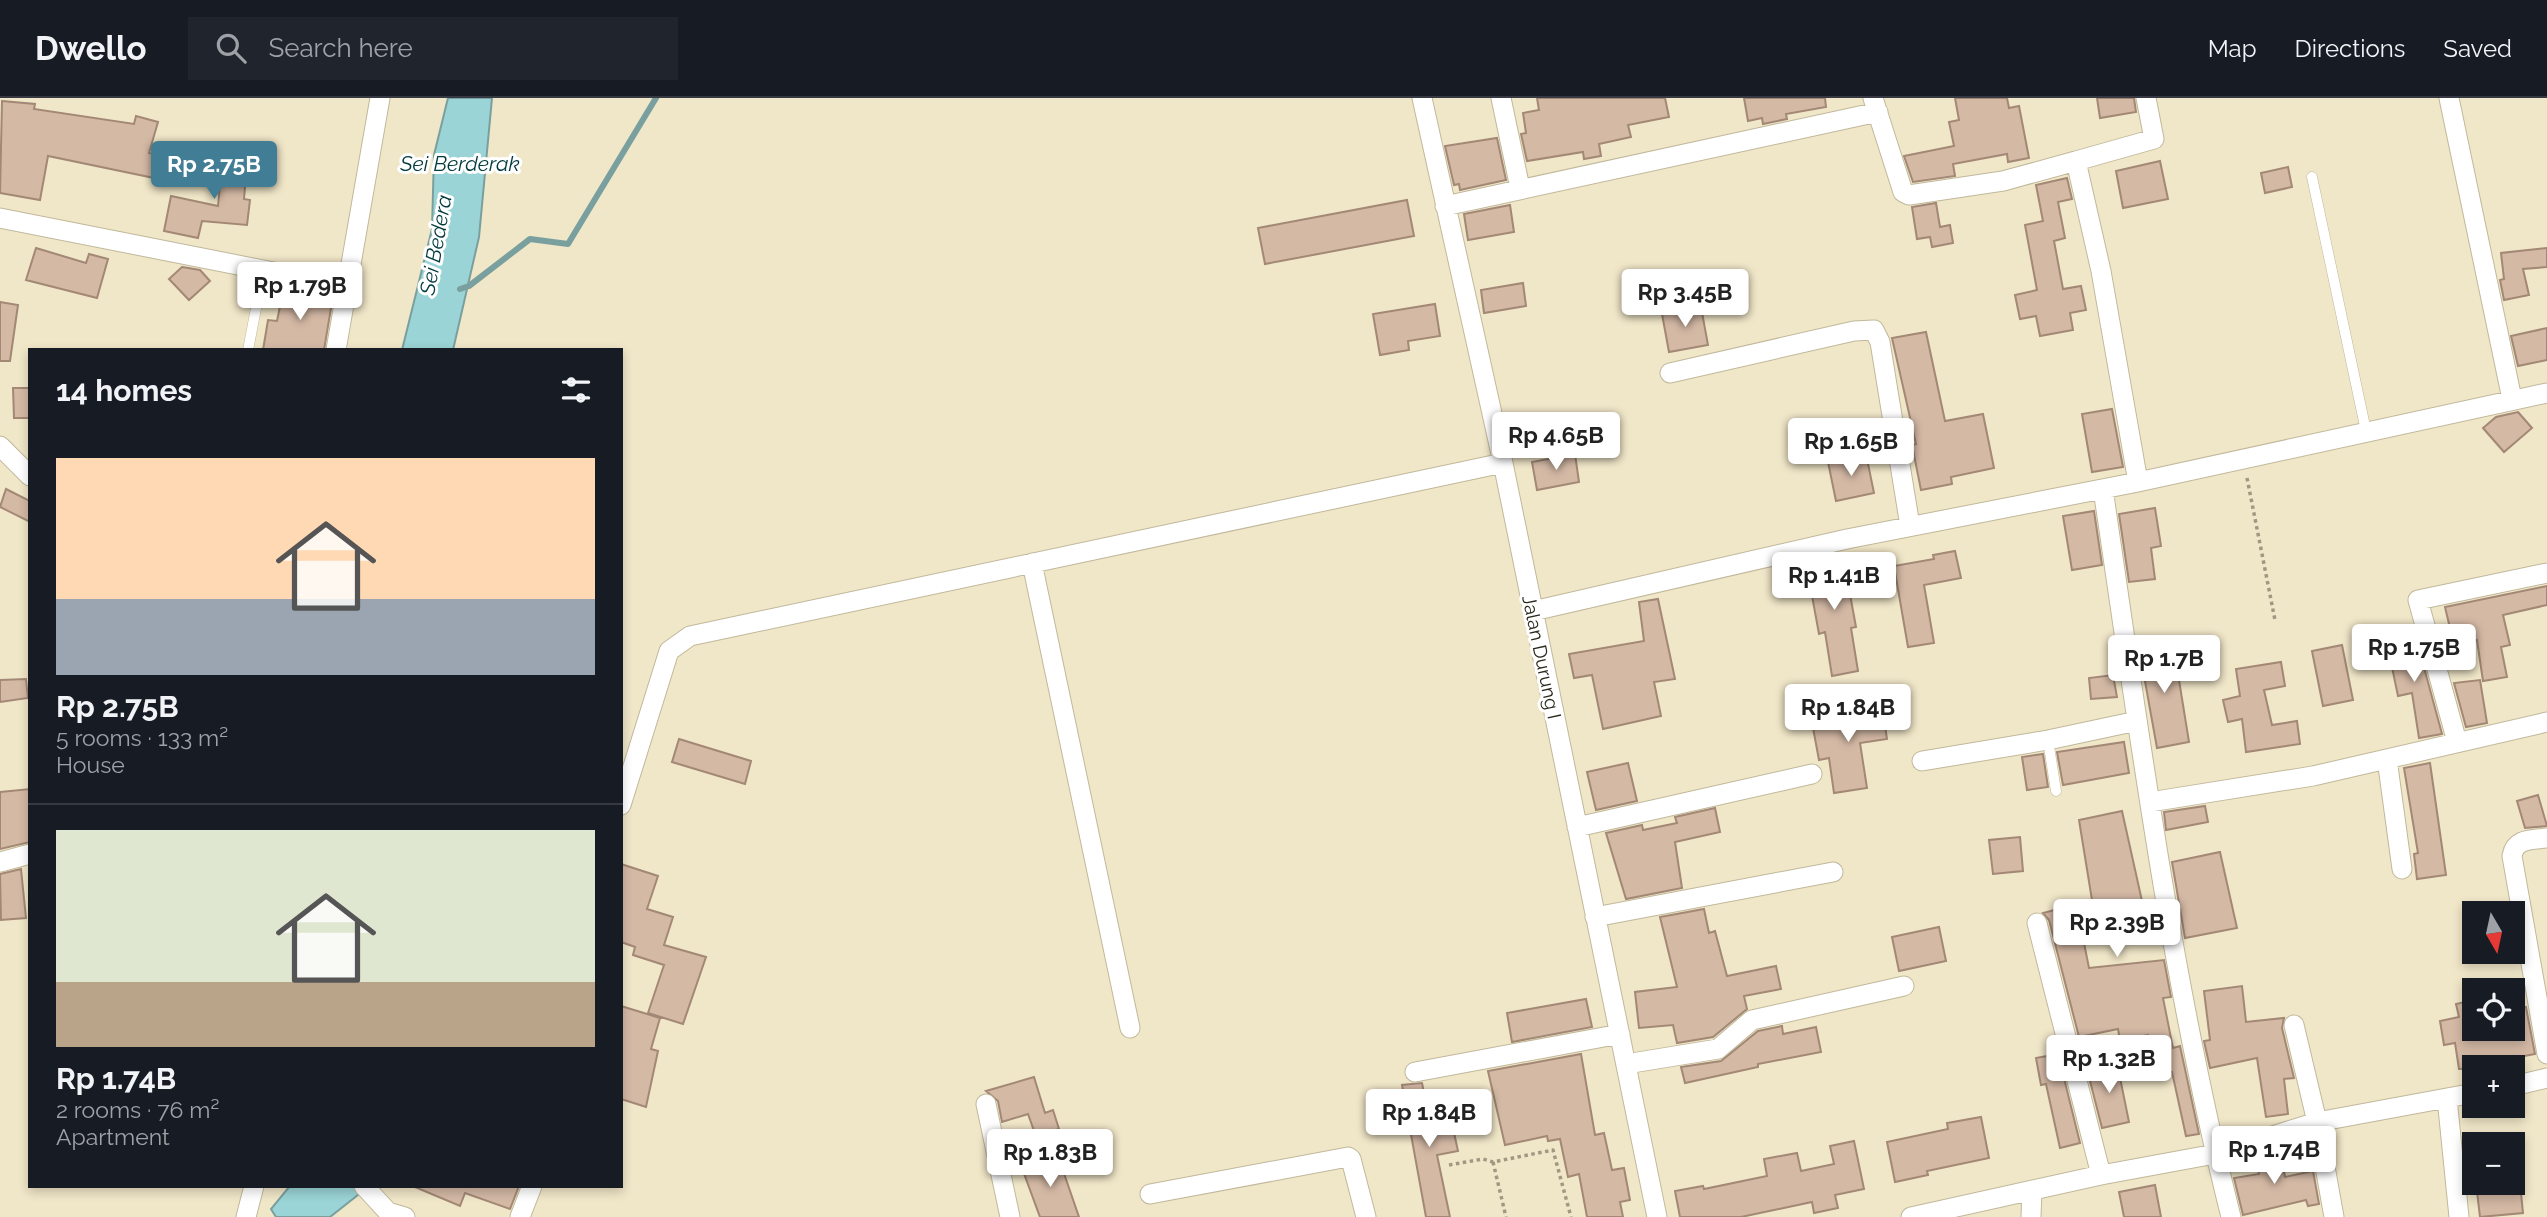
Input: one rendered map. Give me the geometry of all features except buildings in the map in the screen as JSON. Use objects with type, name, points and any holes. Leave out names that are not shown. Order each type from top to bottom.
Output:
[{"type":"street","points":[[336,348],[380,98]]},
{"type":"street","name":"Jalan Durung I","points":[[1422,98],[1503,463],[1657,1217]]},
{"type":"street","points":[[1501,98],[1520,188]]},
{"type":"street","points":[[1445,206],[1876,105],[1903,192],[1909,195],[2003,181],[2154,139],[2146,98]]},
{"type":"street","points":[[2449,98],[2512,399]]},
{"type":"street","points":[[2076,161],[2101,271],[2138,482]]},
{"type":"street","points":[[0,218],[349,287]]},
{"type":"street","points":[[1670,373],[1854,331],[1874,330],[1880,342],[1910,526]]},
{"type":"street","points":[[1533,611],[1910,526],[2138,482],[2547,393]]},
{"type":"street","points":[[0,446],[28,474]]},
{"type":"street","points":[[623,798],[669,651],[691,636],[1503,463]]},
{"type":"street","points":[[2103,489],[2150,802],[2215,1154],[2231,1217]]},
{"type":"street","points":[[1032,564],[1130,1028]]},
{"type":"street","points":[[2457,742],[2417,600],[2547,573]]},
{"type":"street","points":[[1922,761],[2048,740],[2137,721]]},
{"type":"street","points":[[2150,802],[2313,776],[2547,722]]},
{"type":"street","points":[[2388,759],[2403,869]]},
{"type":"street","points":[[1577,827],[1812,774]]},
{"type":"street","points":[[2547,838],[2519,842],[2513,848],[2512,856],[2547,1055]]},
{"type":"street","points":[[0,862],[28,855]]},
{"type":"street","points":[[1595,917],[1833,872]]},
{"type":"street","points":[[2037,923],[2101,1175]]},
{"type":"street","points":[[1626,1064],[1718,1049],[1752,1020],[1904,986]]},
{"type":"street","points":[[2294,1025],[2317,1122],[2334,1217]]},
{"type":"street","points":[[1415,1072],[1620,1034]]},
{"type":"street","points":[[2525,1083],[2547,1078]]},
{"type":"street","points":[[1911,1217],[1961,1212],[2032,1190],[2215,1154],[2317,1122],[2462,1095]]},
{"type":"street","points":[[2447,1098],[2459,1217]]},
{"type":"street","points":[[986,1104],[1010,1217]]},
{"type":"street","points":[[1150,1194],[1348,1157],[1351,1159],[1366,1217]]},
{"type":"street","points":[[246,1217],[253,1188]]},
{"type":"street","points":[[520,1217],[531,1188]]},
{"type":"street","points":[[366,1189],[393,1215]]},
{"type":"street","points":[[2031,1217],[2032,1190]]},
{"type":"lane","points":[[2312,177],[2366,431]]},
{"type":"lane","points":[[248,348],[263,272]]},
{"type":"lane","points":[[2048,740],[2056,791]]},
{"type":"path","points":[[2243,458],[2275,620]]},
{"type":"path","points":[[1449,1165],[1483,1159],[1493,1162],[1553,1150],[1571,1217]]},
{"type":"path","points":[[1493,1162],[1506,1217]]},
{"type":"water","name":"Sei Berderak","points":[[448,98],[492,98],[479,237],[453,348],[402,348],[432,229],[434,155]]},
{"type":"water","points":[[288,1188],[367,1188],[330,1217],[276,1217],[271,1209]]},
{"type":"waterway","points":[[460,289],[469,286],[530,239],[568,244],[656,98]]},
{"type":"water label","name":"Sei Bedera","points":[[436,245]]}]
